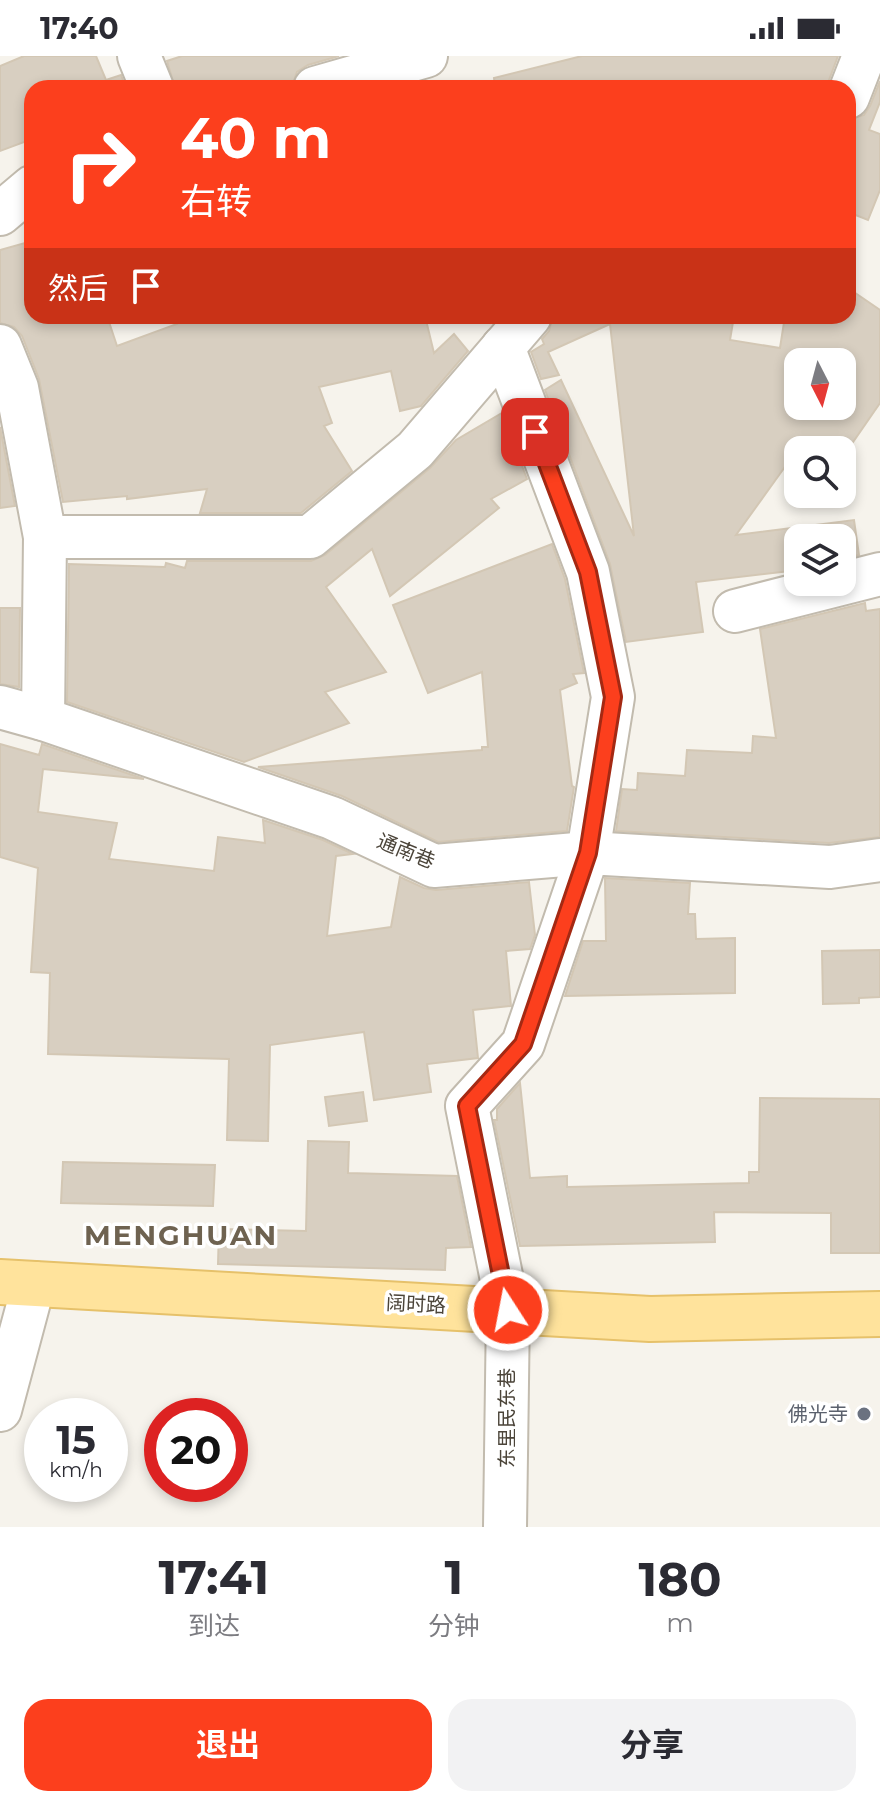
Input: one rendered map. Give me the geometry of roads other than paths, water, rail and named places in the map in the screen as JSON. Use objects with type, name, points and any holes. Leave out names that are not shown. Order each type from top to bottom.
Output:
[{"type":"main road","name":"阔时路","points":[[17,1282],[650,1319],[880,1314]]},
{"type":"street","points":[[139,56],[149,80]]},
{"type":"street","points":[[343,80],[426,56]]},
{"type":"street","points":[[855,80],[864,56]]},
{"type":"street","points":[[0,177],[24,175]]},
{"type":"street","points":[[0,214],[24,194]]},
{"type":"street","points":[[45,537],[310,537],[415,450],[523,324]]},
{"type":"street","points":[[0,346],[17,388],[45,537],[43,719]]},
{"type":"street","points":[[503,347],[588,572],[613,697],[588,853]]},
{"type":"street","points":[[735,611],[880,574]]},
{"type":"street","name":"通南巷","points":[[0,707],[332,818],[434,866],[588,853],[830,867],[880,860]]},
{"type":"street","name":"东里民东巷","points":[[505,1527],[508,1310],[467,1106],[523,1044],[588,853]]},
{"type":"street","points":[[0,1410],[17,1282]]},
{"type":"place","name":"佛光寺","points":[[864,1414]]},
{"type":"district","name":"MENGHUAN","points":[[181,1235]]}]
